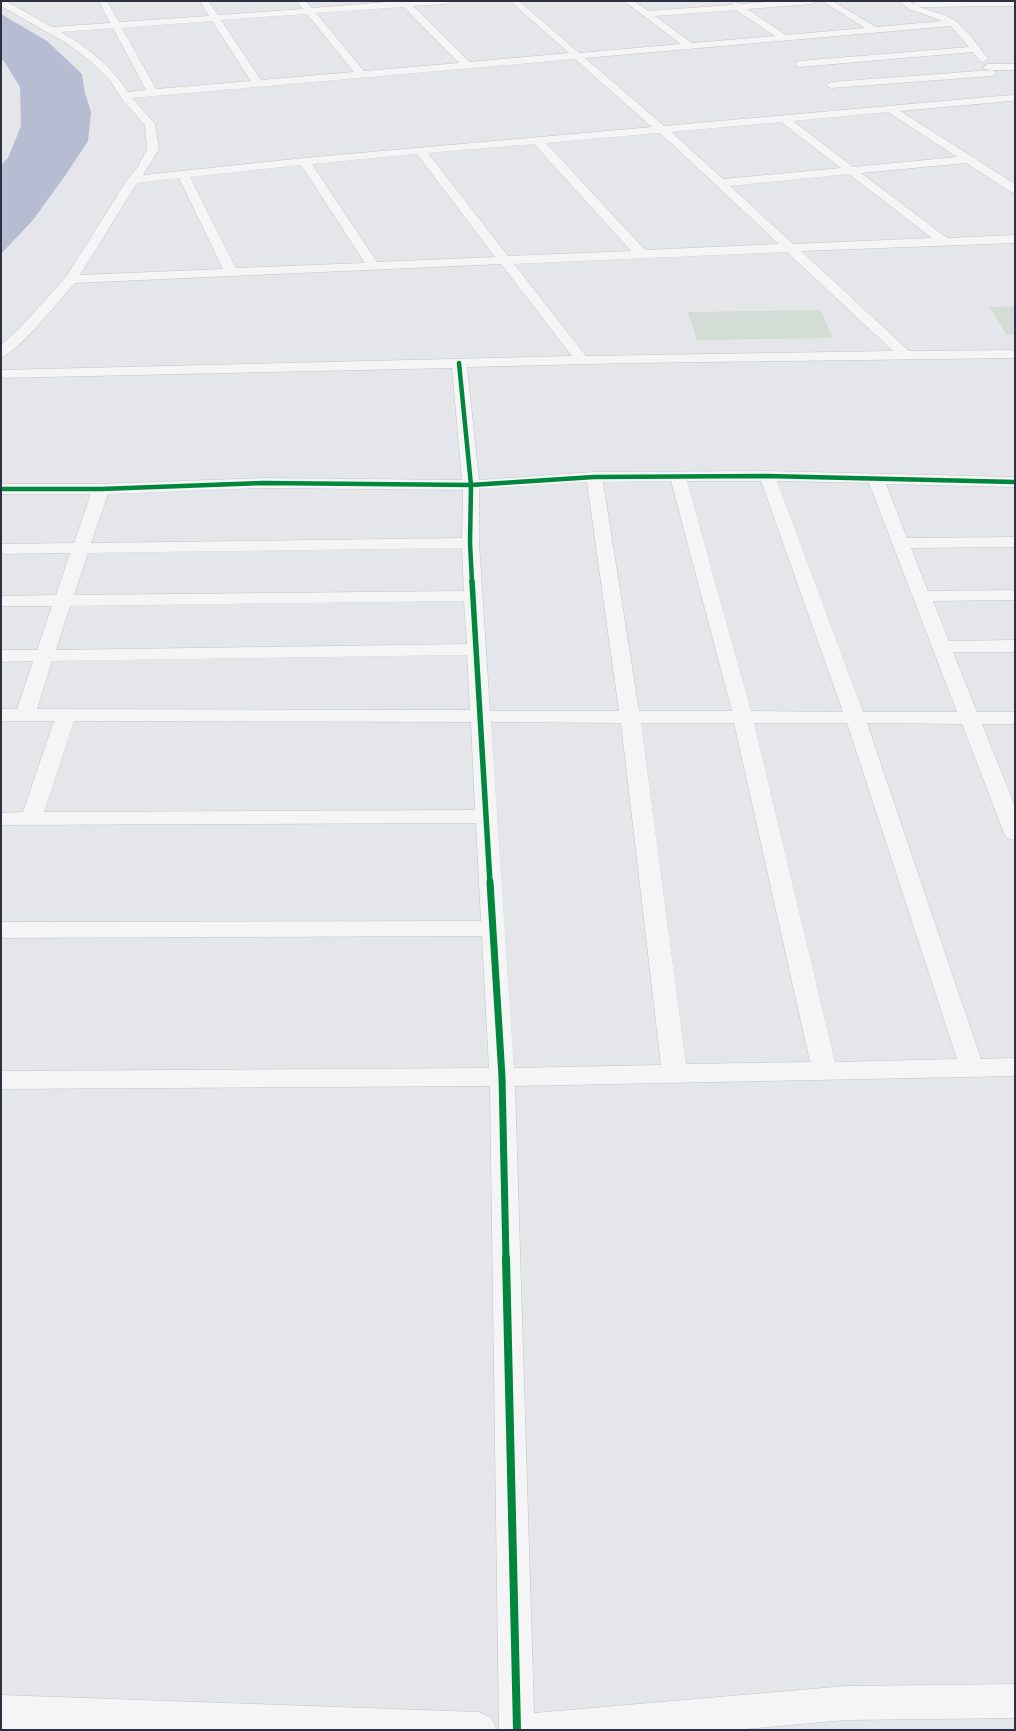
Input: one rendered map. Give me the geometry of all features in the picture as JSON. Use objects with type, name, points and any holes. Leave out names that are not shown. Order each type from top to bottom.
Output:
[{"type":"street","points":[[1,1],[71,42],[113,77],[125,95],[150,124],[153,149],[143,168],[133,180],[71,279],[24,332],[1,353]]},
{"type":"street","points":[[103,1],[153,93]]},
{"type":"street","points":[[204,1],[258,84]]},
{"type":"street","points":[[301,1],[362,75]]},
{"type":"street","points":[[52,30],[309,11],[405,2],[446,1]]},
{"type":"street","points":[[514,1],[662,129],[905,355]]},
{"type":"street","points":[[628,1],[690,46]]},
{"type":"street","points":[[729,1],[785,38]]},
{"type":"street","points":[[646,14],[812,1]]},
{"type":"street","points":[[826,1],[875,30]]},
{"type":"street","points":[[405,2],[468,66]]},
{"type":"street","points":[[905,2],[1015,3]]},
{"type":"street","points":[[905,2],[915,8],[942,17],[953,23],[967,35],[975,49],[1013,101]]},
{"type":"street","points":[[125,95],[953,23]]},
{"type":"street","points":[[763,40],[775,48]]},
{"type":"street","points":[[812,72],[796,62],[975,49]]},
{"type":"street","points":[[844,93],[828,83],[995,76],[1015,67]]},
{"type":"street","points":[[133,180],[304,161],[537,140],[890,109],[1013,101]]},
{"type":"street","points":[[857,102],[870,111]]},
{"type":"street","points":[[890,109],[1015,189]]},
{"type":"street","points":[[783,118],[943,242]]},
{"type":"street","points":[[537,140],[641,254]]},
{"type":"street","points":[[420,151],[582,360]]},
{"type":"street","points":[[720,183],[967,159]]},
{"type":"street","points":[[304,161],[374,267]]},
{"type":"street","points":[[183,175],[232,273]]},
{"type":"street","points":[[71,279],[374,267],[789,247],[1015,239]]},
{"type":"street","points":[[1,374],[582,360],[1015,354]]},
{"type":"street","points":[[460,363],[471,485],[470,543],[502,1077],[517,1730]]},
{"type":"street","points":[[767,476],[854,718],[972,1068]]},
{"type":"street","points":[[1,489],[101,490],[263,483],[471,485],[594,477],[767,476],[876,480],[1015,482]]},
{"type":"street","points":[[594,477],[630,717],[675,1074]]},
{"type":"street","points":[[678,477],[743,717],[826,1071]]},
{"type":"street","points":[[876,480],[970,718],[1007,791],[1015,833]]},
{"type":"street","points":[[25,715],[101,490]]},
{"type":"street","points":[[901,543],[1015,542]]},
{"type":"street","points":[[1,548],[470,543]]},
{"type":"street","points":[[922,596],[1015,595]]},
{"type":"street","points":[[1,601],[473,596]]},
{"type":"street","points":[[942,647],[1015,646]]},
{"type":"street","points":[[1,656],[476,650]]},
{"type":"street","points":[[1,715],[1015,718]]},
{"type":"street","points":[[32,818],[66,715]]},
{"type":"street","points":[[1,819],[486,816]]},
{"type":"street","points":[[1,930],[493,928]]},
{"type":"street","points":[[1,1080],[502,1077],[1015,1067]]},
{"type":"street","points":[[535,1730],[846,1703],[1015,1701]]},
{"type":"street","points":[[14,1718],[479,1730]]},
{"type":"shaded area","points":[[1015,306],[1015,334],[1007,335],[989,307]]},
{"type":"shaded area","points":[[820,310],[833,338],[697,340],[688,312]]},
{"type":"water","points":[[1,14],[47,41],[82,74],[85,93],[91,112],[88,141],[33,220],[1,254],[1,165],[8,158],[21,126],[20,87],[4,61],[1,59]]},
{"type":"cycle path","points":[[459,363],[471,485],[470,543],[502,1077],[517,1730]]},
{"type":"cycle path","points":[[1,489],[101,489],[263,483],[471,485],[594,477],[767,476],[1015,482]]}]
